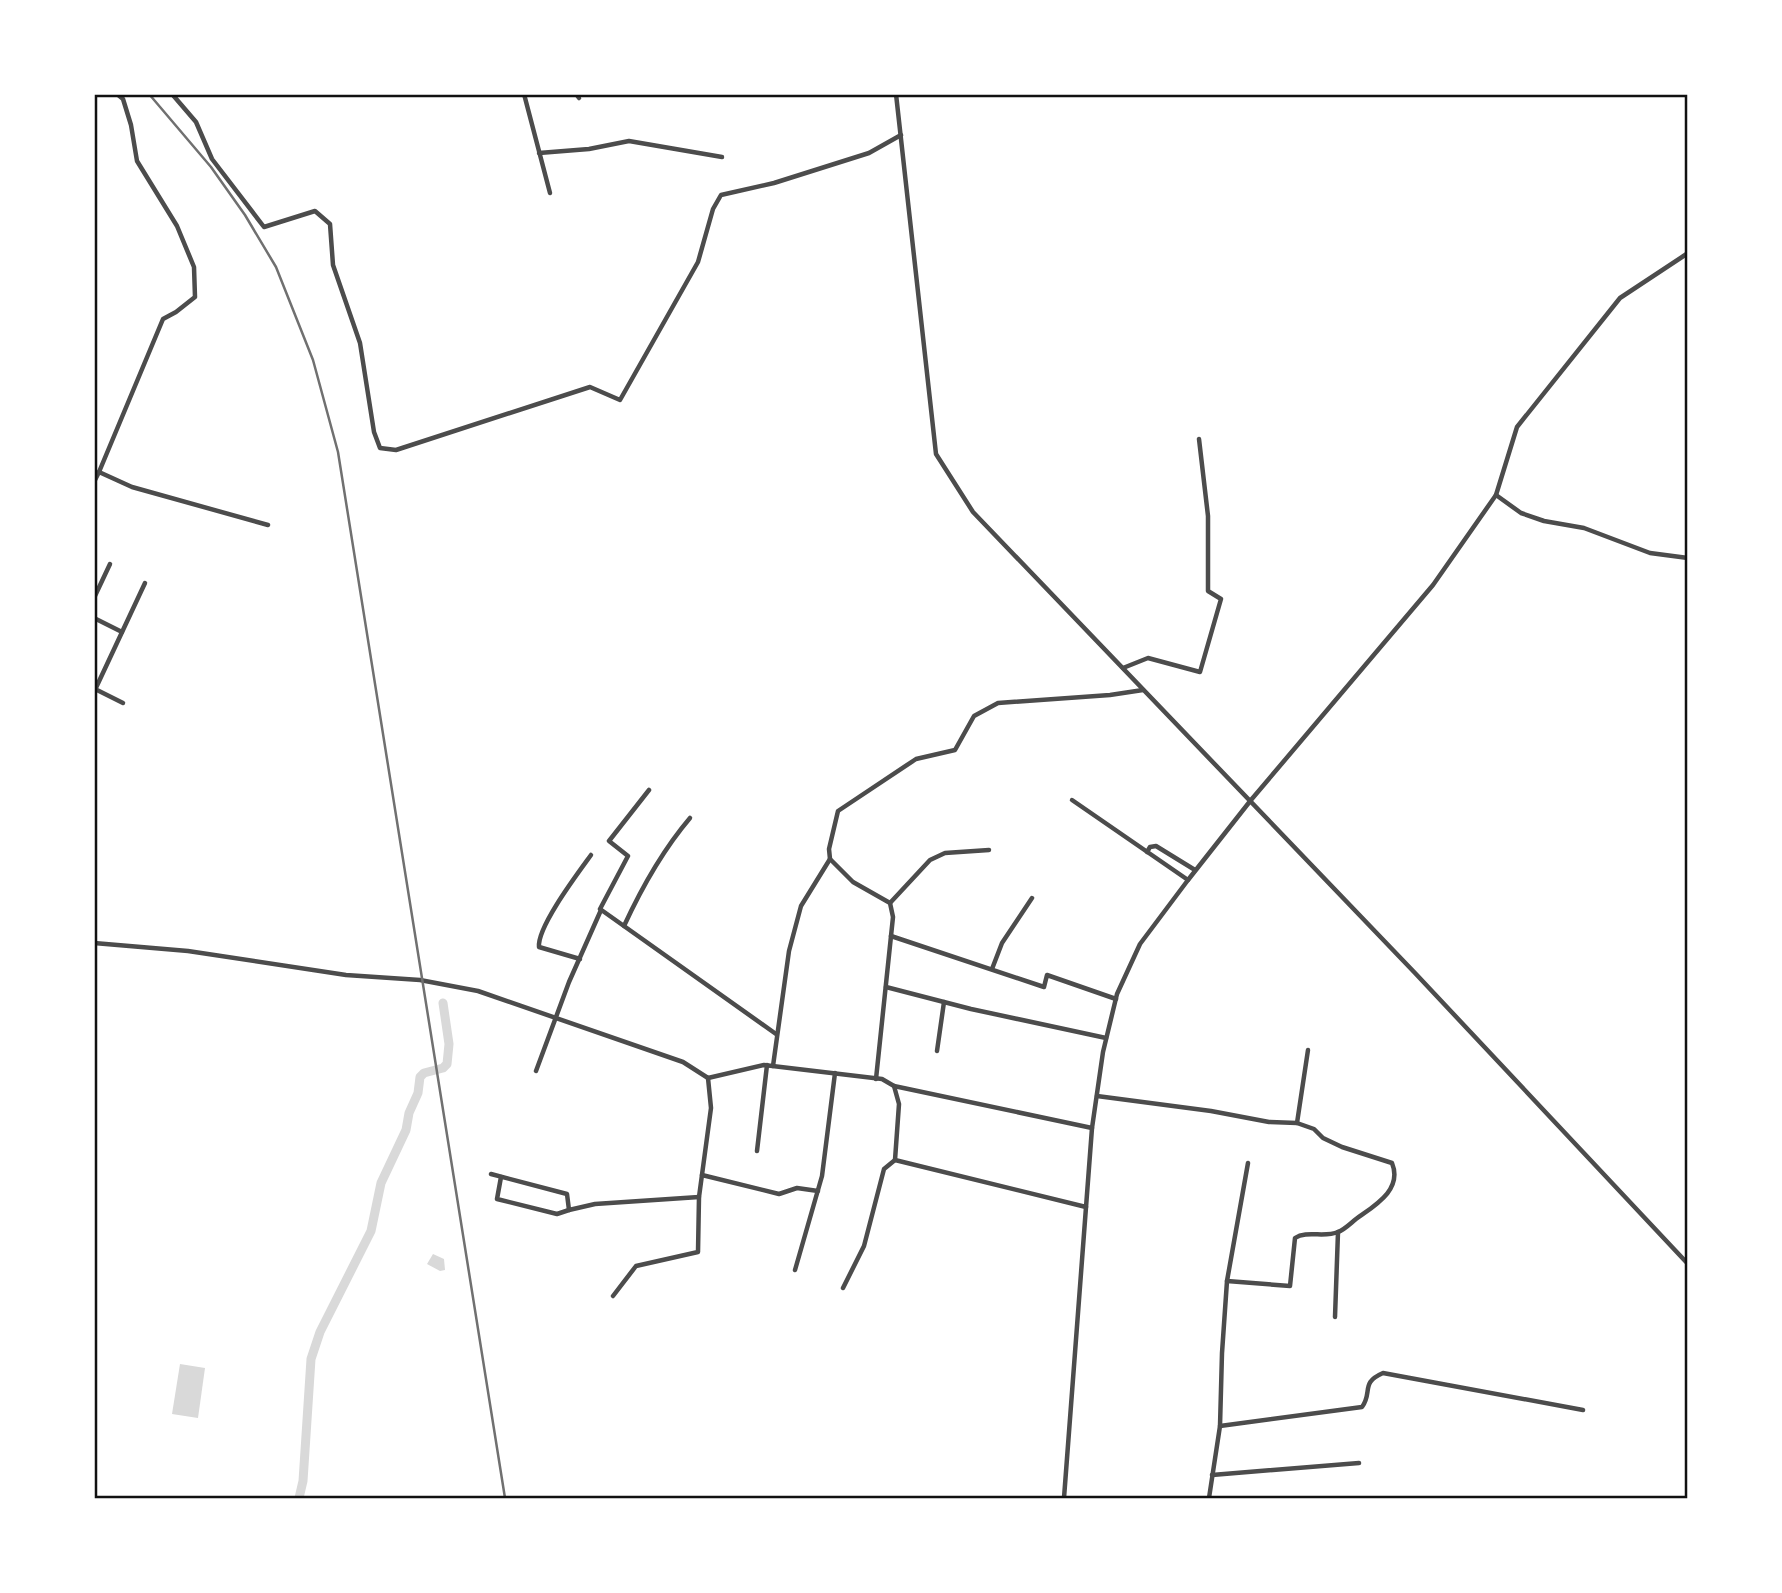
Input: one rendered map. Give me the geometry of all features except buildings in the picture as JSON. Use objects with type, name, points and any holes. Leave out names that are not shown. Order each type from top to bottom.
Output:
[{"type":"street","points":[[94,482],[163,319],[195,297],[194,267],[177,226],[137,161],[131,125],[123,99],[117,94]]},
{"type":"street","points":[[172,94],[196,122],[212,159],[264,227],[315,211],[330,224],[333,265],[360,343],[374,432],[380,448],[396,450],[590,387],[620,400],[698,262],[713,209],[721,195],[774,183],[869,153],[901,135]]},
{"type":"street","points":[[524,94],[550,193]]},
{"type":"street","points":[[896,94],[936,454],[973,512],[1251,800],[1688,1264]]},
{"type":"street","points":[[539,153],[589,149],[629,141],[722,157]]},
{"type":"street","points":[[1064,1499],[1092,1128],[1106,1038],[1116,999],[1140,944],[1251,800],[1433,585],[1496,495],[1517,427],[1620,298],[1688,253]]},
{"type":"street","points":[[1123,668],[1148,658],[1200,672],[1221,599],[1208,591],[1208,516],[1199,439]]},
{"type":"street","points":[[99,472],[132,487],[268,525]]},
{"type":"street","points":[[1496,495],[1521,513],[1544,521],[1584,528],[1650,553],[1688,558]]},
{"type":"street","points":[[94,598],[110,565]]},
{"type":"street","points":[[123,703],[95,690],[145,583]]},
{"type":"street","points":[[94,618],[122,632]]},
{"type":"street","points":[[757,1151],[789,951],[801,906],[830,859],[829,849],[838,811],[916,759],[955,750],[974,716],[998,702],[1110,695],[1144,690]]},
{"type":"street","points":[[536,1071],[580,959],[628,856],[609,841],[649,790]]},
{"type":"street","points":[[1072,800],[1188,880]]},
{"type":"street","points":[[624,926],[645,881],[669,843],[690,818]]},
{"type":"street","points":[[1147,852],[1150,847],[1156,846],[1195,870]]},
{"type":"street","points":[[890,903],[930,860],[945,853],[989,850]]},
{"type":"street","points":[[580,959],[539,947],[538,943],[547,922],[591,855]]},
{"type":"street","points":[[830,859],[853,882],[890,903],[893,917],[876,1079]]},
{"type":"street","points":[[992,969],[1002,943],[1032,898]]},
{"type":"street","points":[[601,910],[776,1034]]},
{"type":"street","points":[[891,936],[1044,987],[1047,975],[1116,999]]},
{"type":"street","points":[[94,943],[188,951],[346,975],[420,980],[478,991],[683,1062],[708,1078],[770,1065],[882,1079],[894,1086],[1092,1128]]},
{"type":"street","points":[[886,987],[1106,1038]]},
{"type":"street","points":[[937,1051],[944,1002]]},
{"type":"street","points":[[1297,1123],[1308,1050]]},
{"type":"street","points":[[795,1270],[822,1176],[835,1073]]},
{"type":"street","points":[[613,1296],[636,1266],[698,1252],[699,1197],[711,1108],[708,1078]]},
{"type":"street","points":[[843,1288],[864,1246],[884,1169],[895,1160],[899,1104],[894,1086]]},
{"type":"street","points":[[1097,1096],[1211,1111],[1269,1122],[1297,1123],[1314,1129],[1323,1138],[1342,1147],[1392,1163],[1392,1187],[1383,1199],[1338,1232],[1303,1234],[1294,1238],[1290,1286],[1227,1281]]},
{"type":"street","points":[[895,1160],[1086,1207]]},
{"type":"street","points":[[1209,1499],[1220,1426],[1227,1281],[1248,1163]]},
{"type":"street","points":[[491,1174],[567,1194],[569,1210]]},
{"type":"street","points":[[702,1175],[779,1194],[797,1188],[818,1191]]},
{"type":"street","points":[[501,1177],[496,1199],[557,1214],[595,1204],[699,1197]]},
{"type":"street","points":[[1335,1317],[1338,1232]]},
{"type":"street","points":[[1220,1426],[1362,1408],[1366,1402],[1368,1383],[1383,1373],[1583,1410]]},
{"type":"street","points":[[1212,1475],[1359,1463]]},
{"type":"shaded area","points":[[433,1254],[444,1259],[445,1270],[440,1271],[427,1264]]},
{"type":"shaded area","points":[[180,1364],[205,1368],[198,1418],[172,1414]]},
{"type":"waterway","points":[[299,1498],[303,1481],[311,1359],[320,1332],[371,1231],[381,1183],[406,1130],[409,1113],[418,1093],[420,1077],[447,1064],[449,1044],[443,1003]]},
{"type":"railway","points":[[149,94],[211,167],[245,215],[276,267],[313,360],[338,452],[505,1498]]}]
